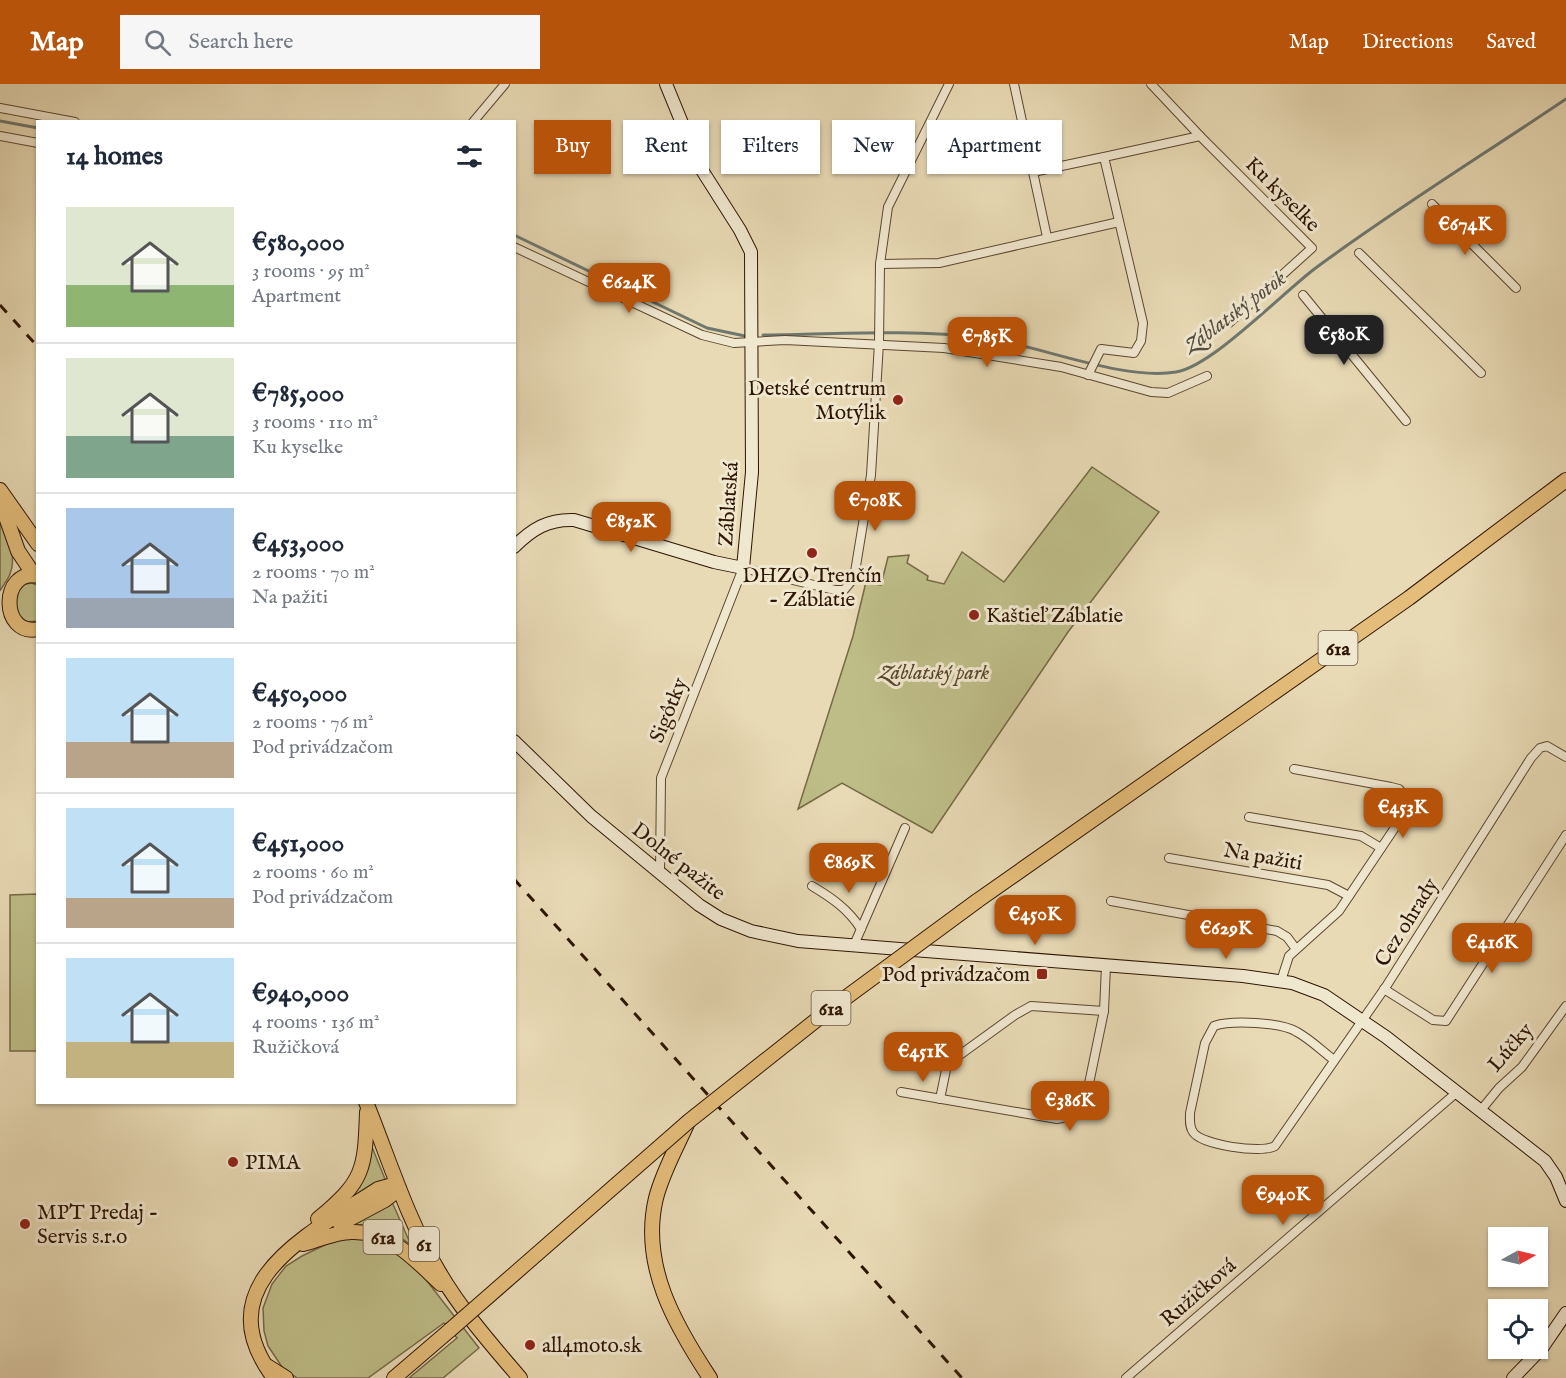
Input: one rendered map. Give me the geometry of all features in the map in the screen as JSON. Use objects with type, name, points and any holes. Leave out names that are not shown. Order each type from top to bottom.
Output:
[{"type":"main road","name":"61a","points":[[394,1378],[689,1120],[805,1028],[977,901],[1409,598],[1566,480]]},
{"type":"main road","points":[[0,490],[36,540]]},
{"type":"main road","points":[[0,500],[18,551],[36,576]]},
{"type":"main road","points":[[18,551],[13,581],[3,597],[6,615],[20,629],[36,630]]},
{"type":"main road","points":[[13,581],[21,577],[36,576]]},
{"type":"main road","name":"61a","points":[[269,1378],[253,1337],[251,1315],[254,1298],[266,1272],[312,1224],[346,1195],[363,1170],[366,1152],[367,1104]]},
{"type":"main road","name":"61","points":[[367,1104],[399,1189],[425,1247],[454,1297],[520,1378]]},
{"type":"main road","name":"61a","points":[[689,1120],[663,1176],[656,1200],[653,1244],[656,1266],[669,1308],[710,1378]]},
{"type":"main road","name":"61a","points":[[292,1246],[378,1189],[388,1186],[399,1189]]},
{"type":"main road","name":"61a","points":[[292,1246],[350,1232],[382,1237],[408,1252],[454,1297]]},
{"type":"main road","name":"61a","points":[[263,1364],[276,1378]]},
{"type":"main road","points":[[263,1364],[286,1378]]},
{"type":"street","points":[[475,120],[505,84]]},
{"type":"street","name":"Záblatská","points":[[516,545],[545,523],[558,519],[574,520],[714,562],[743,568],[752,472],[751,252],[740,230],[700,167],[666,84]]},
{"type":"street","points":[[743,568],[835,590],[844,590],[850,586],[854,578],[871,475],[879,343],[880,264],[888,207],[949,84]]},
{"type":"street","points":[[1014,84],[1022,120]]},
{"type":"street","name":"Ku kyselke","points":[[1151,84],[1312,248],[1229,323]]},
{"type":"street","points":[[0,108],[64,120]]},
{"type":"street","points":[[0,136],[36,143]]},
{"type":"street","points":[[1062,166],[1200,136]]},
{"type":"street","points":[[1089,372],[1101,349],[1134,353],[1141,341],[1143,323],[1104,157]]},
{"type":"street","points":[[1033,174],[1047,237]]},
{"type":"street","points":[[1432,204],[1516,288]]},
{"type":"street","points":[[880,264],[939,263],[1119,222]]},
{"type":"street","points":[[516,249],[702,335],[734,343],[785,340],[944,348],[1089,372],[1150,392],[1168,393],[1207,376]]},
{"type":"street","points":[[1359,253],[1481,373]]},
{"type":"street","points":[[1303,295],[1406,421]]},
{"type":"street","name":"Sigôtky","points":[[660,872],[661,778],[743,568]]},
{"type":"street","name":"Dolné pažite","points":[[516,743],[591,816],[710,913],[751,931],[782,939],[1281,981],[1324,995],[1481,1110],[1545,1161],[1556,1177],[1566,1201]]},
{"type":"street","name":"Cez ohrady","points":[[1334,1060],[1384,989],[1531,758],[1540,748],[1547,746],[1566,757]]},
{"type":"street","points":[[1281,981],[1287,960],[1296,949],[1334,917],[1408,806],[1406,795],[1391,787],[1294,770]]},
{"type":"street","name":"Na pažiti","points":[[1249,817],[1361,836],[1381,848]]},
{"type":"street","points":[[854,945],[905,828]]},
{"type":"street","name":"Cez ohrady","points":[[1384,989],[1433,1020],[1446,1021],[1566,835]]},
{"type":"street","name":"Na pažiti","points":[[1169,858],[1329,886],[1349,896]]},
{"type":"street","points":[[812,886],[835,899],[852,915],[861,929]]},
{"type":"street","points":[[1111,901],[1276,931],[1287,937],[1296,949]]},
{"type":"street","points":[[901,1092],[1058,1119],[1072,1118],[1082,1110],[1085,1103],[1104,1011],[1106,966]]},
{"type":"street","points":[[940,1099],[946,1069],[950,1062],[1021,1011],[1038,1006],[1104,1011]]},
{"type":"street","name":"Lúčky","points":[[1481,1110],[1499,1088],[1522,1068],[1566,1006]]},
{"type":"street","points":[[1231,1023],[1287,1027],[1334,1060],[1279,1141],[1270,1149],[1256,1150],[1203,1141],[1193,1133],[1190,1113],[1205,1043],[1214,1026],[1231,1023]]},
{"type":"street","name":"Ružičková","points":[[1126,1378],[1456,1093]]},
{"type":"street","points":[[1513,1378],[1542,1348],[1566,1313]]},
{"type":"green space","name":"Záblatský park","points":[[1092,467],[1159,512],[1068,632],[932,833],[842,783],[798,809],[853,636],[866,582],[881,585],[888,557],[909,555],[907,563],[928,576],[927,580],[944,584],[962,552],[1004,582]]},
{"type":"green space","points":[[0,515],[13,560],[9,576],[0,591]]},
{"type":"green space","points":[[25,584],[36,585],[36,621],[26,622],[17,617],[13,594]]},
{"type":"green space","points":[[36,894],[36,1051],[10,1051],[10,895]]},
{"type":"green space","points":[[372,1147],[385,1179],[346,1205]]},
{"type":"green space","points":[[392,1202],[411,1245],[382,1229],[366,1225],[349,1226]]},
{"type":"green space","points":[[354,1237],[387,1245],[420,1272],[479,1348],[443,1378],[409,1378],[457,1338],[444,1323],[368,1378],[297,1378],[282,1367],[268,1346],[264,1331],[263,1308],[272,1284],[286,1266],[302,1256],[333,1241]]},
{"type":"waterway","name":"Záblatský potok","points":[[763,335],[874,333],[958,335],[1007,342],[1132,372],[1176,372],[1191,367],[1228,342],[1303,278],[1347,245],[1566,99]]},
{"type":"waterway","name":"Záblatský potok","points":[[0,121],[36,128]]},
{"type":"waterway","name":"Záblatský potok","points":[[516,236],[707,328],[745,336]]},
{"type":"railway","points":[[0,305],[36,345]]},
{"type":"railway","points":[[516,881],[962,1378]]},
{"type":"place","name":"Detské centrum Motýlik","points":[[898,400]]},
{"type":"place","name":"DHZO Trenčín - Záblatie","points":[[812,553]]},
{"type":"place","name":"Kaštieľ Záblatie","points":[[974,615]]},
{"type":"place","name":"Pod privádzačom","points":[[1042,974]]},
{"type":"place","name":"PIMA","points":[[233,1162]]},
{"type":"place","name":"MPT Predaj - Servis s.r.o","points":[[25,1224]]},
{"type":"place","name":"all4moto.sk","points":[[530,1345]]}]
